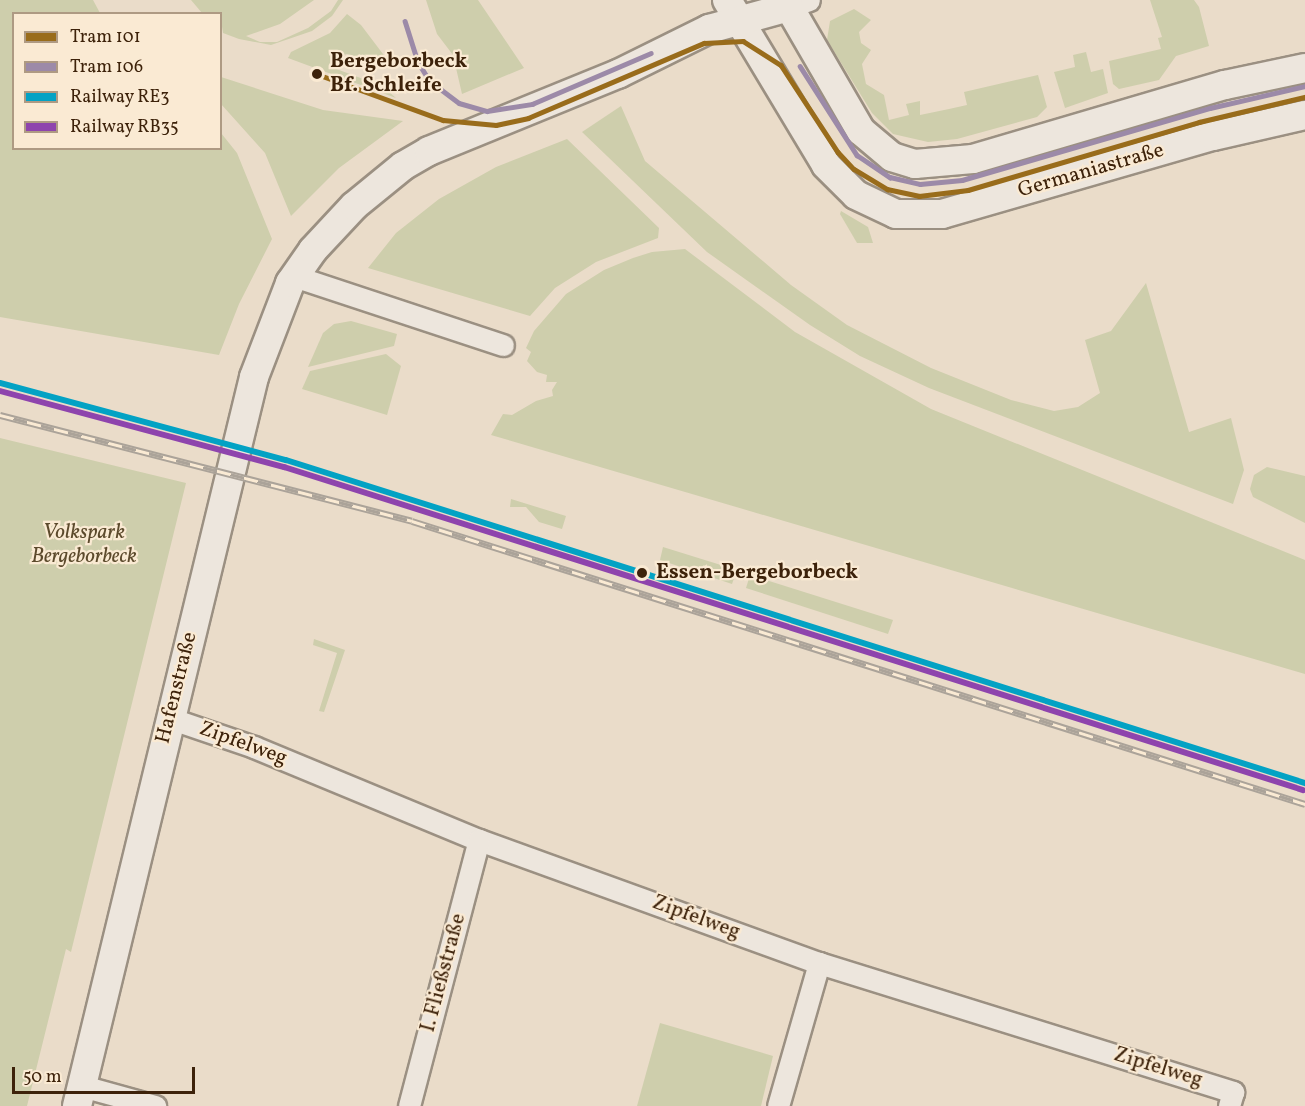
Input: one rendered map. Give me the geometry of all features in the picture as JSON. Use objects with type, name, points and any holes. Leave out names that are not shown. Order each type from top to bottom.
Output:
[{"type":"main road","name":"Hafenstraße","points":[[79,1096],[167,726],[254,377],[272,321],[294,276],[354,206],[409,162],[440,145],[560,98],[709,29],[733,10],[794,2]]},
{"type":"main road","name":"Germaniastraße","points":[[794,2],[861,131],[898,160],[932,165],[964,161],[1225,85],[1305,68]]},
{"type":"main road","name":"Germaniastraße","points":[[733,10],[826,165],[856,195],[876,207],[907,215],[942,214],[1213,136],[1305,115]]},
{"type":"street","points":[[294,276],[502,345]]},
{"type":"street","name":"Zipfelweg","points":[[167,726],[254,747],[479,840],[819,963],[1231,1099]]},
{"type":"street","name":"I. Fließstraße","points":[[409,1106],[479,840]]},
{"type":"street","points":[[778,1106],[819,963]]},
{"type":"street","points":[[79,1096],[155,1106]]},
{"type":"green space","points":[[0,0],[93,0],[99,12],[12,12],[12,150],[222,150],[222,134],[237,153],[272,239],[239,304],[219,355],[0,317]]},
{"type":"green space","points":[[191,0],[314,0],[280,24],[246,36],[260,42],[277,42],[308,28],[331,11],[338,0],[343,0],[332,16],[312,31],[271,45],[239,39],[223,33],[222,12],[201,12]]},
{"type":"green space","points":[[426,0],[478,0],[524,68],[462,94],[453,55],[437,34]]},
{"type":"green space","points":[[1150,0],[1194,0],[1199,7],[1209,46],[1176,56],[1159,80],[1119,89],[1113,84],[1109,61],[1161,49],[1158,38],[1162,37]]},
{"type":"green space","points":[[854,9],[871,20],[859,32],[861,43],[871,50],[862,64],[866,84],[884,95],[889,120],[909,115],[906,104],[920,101],[920,115],[949,109],[967,105],[964,92],[1038,75],[1047,107],[1037,117],[957,139],[928,142],[893,134],[872,113],[827,40],[830,21]]},
{"type":"green space","points":[[347,14],[361,25],[386,58],[381,58],[379,65],[367,66],[366,61],[347,54],[334,58],[331,67],[382,86],[396,98],[288,58],[291,52],[330,33]]},
{"type":"green space","points":[[1086,52],[1091,72],[1103,69],[1108,93],[1065,108],[1054,72],[1075,67],[1073,55]]},
{"type":"green space","points":[[222,77],[323,110],[403,121],[339,168],[291,216],[265,153],[222,105]]},
{"type":"green space","points":[[621,106],[645,161],[791,285],[847,325],[931,368],[1011,400],[1054,411],[1078,407],[1100,393],[1085,340],[1111,331],[1146,283],[1189,432],[1231,418],[1244,470],[1233,504],[929,388],[860,356],[810,325],[707,252],[582,132]]},
{"type":"green space","points":[[567,139],[659,228],[658,238],[596,262],[555,288],[530,316],[368,268],[396,233],[439,199],[496,167]]},
{"type":"green space","points":[[841,211],[868,227],[873,243],[857,243],[840,214]]},
{"type":"green space","points":[[685,249],[795,332],[931,409],[1305,560],[1305,674],[491,435],[503,414],[512,415],[536,401],[553,396],[552,390],[557,382],[546,382],[547,375],[537,372],[527,361],[531,352],[526,348],[534,331],[566,294],[604,270],[633,258],[652,252]]},
{"type":"green space","points":[[351,321],[397,334],[394,346],[308,367],[323,333],[334,324]]},
{"type":"green space","points":[[386,354],[401,366],[387,415],[302,389],[310,371]]},
{"type":"green space","name":"Volkspark Bergeborbeck","points":[[0,438],[186,483],[71,952],[66,949],[27,1106],[0,1106]]},
{"type":"green space","points":[[1267,467],[1305,476],[1305,523],[1253,497],[1250,489],[1254,475]]},
{"type":"green space","points":[[511,499],[566,516],[562,529],[539,522],[526,507],[510,507]]},
{"type":"green space","points":[[663,547],[737,570],[732,584],[660,560]]},
{"type":"green space","points":[[750,575],[893,620],[888,634],[746,588]]},
{"type":"green space","points":[[314,639],[345,650],[324,712],[319,711],[337,653],[313,645]]},
{"type":"green space","points":[[660,1023],[773,1056],[761,1106],[637,1106]]},
{"type":"railway","points":[[0,415],[412,521],[1305,804]]},
{"type":"tram line","name":"106","points":[[405,21],[418,62],[430,81],[459,103],[487,111],[532,104],[651,53]]},
{"type":"tram line","name":"101","points":[[317,74],[443,120],[496,125],[528,118],[704,43],[743,41],[781,65],[838,152],[854,169],[887,189],[919,196],[968,190],[1199,122],[1305,97]]},
{"type":"tram line","name":"106","points":[[800,66],[857,155],[890,177],[920,184],[962,180],[1210,108],[1305,86]]},
{"type":"rail line","name":"RE3","points":[[0,383],[286,460],[1305,783]]},
{"type":"rail line","name":"RB35","points":[[0,391],[284,467],[1303,790]]},
{"type":"place","name":"Bergeborbeck Bf. Schleife","points":[[317,74]]},
{"type":"place","name":"Essen-Bergeborbeck","points":[[642,573]]}]
